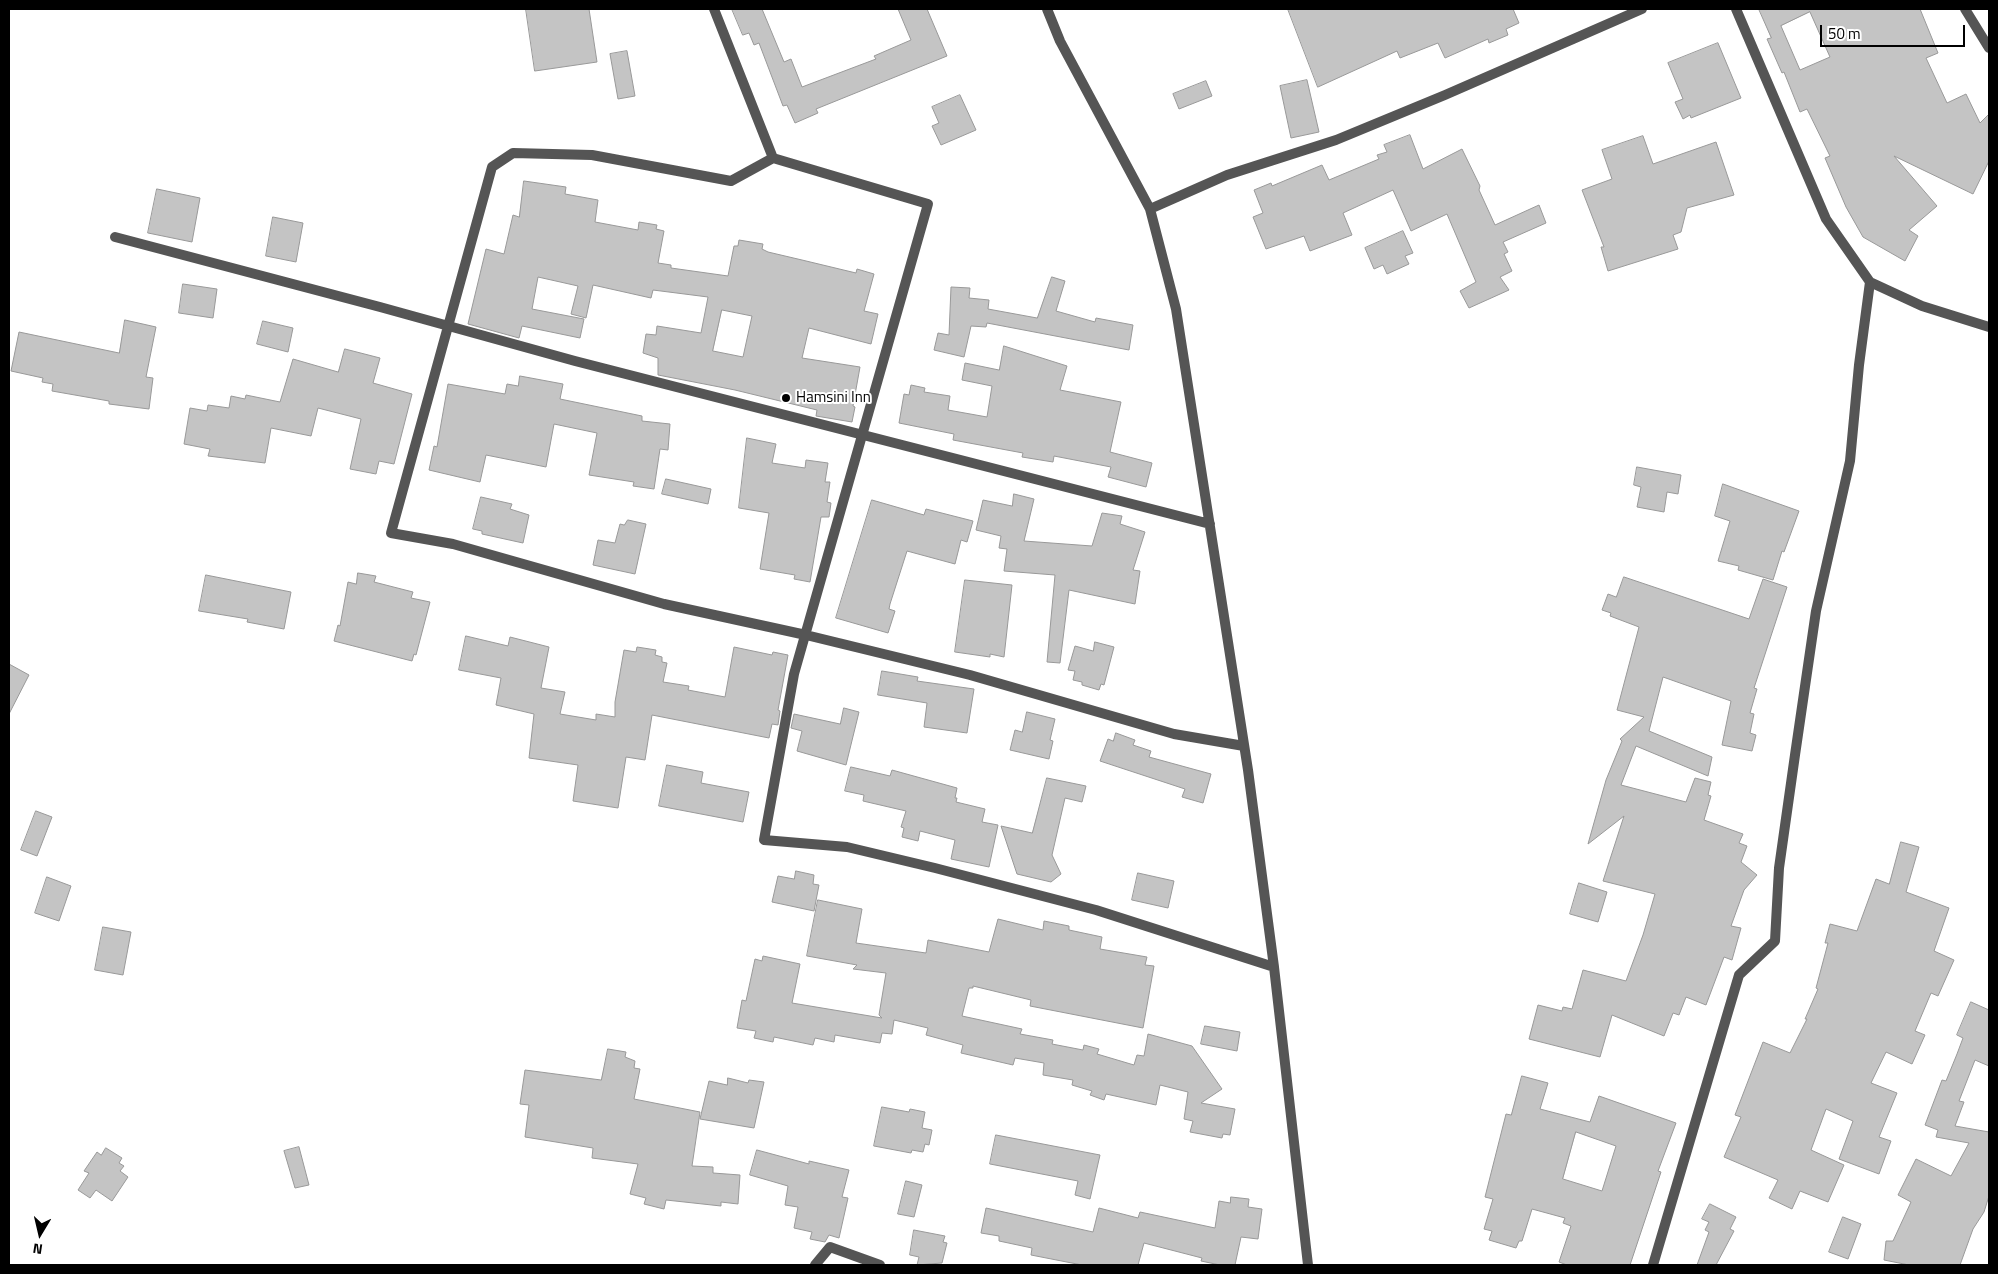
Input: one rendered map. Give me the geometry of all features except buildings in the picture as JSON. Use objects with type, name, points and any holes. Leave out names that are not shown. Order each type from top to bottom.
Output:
[{"type":"street","points":[[714,9],[773,158]]},
{"type":"street","points":[[1047,9],[1060,41],[1150,209],[1176,309],[1244,746],[1274,966],[1308,1265]]},
{"type":"street","points":[[1150,209],[1227,175],[1336,140],[1445,96],[1642,9]]},
{"type":"street","points":[[1736,9],[1826,219],[1870,282],[1922,306],[1989,327]]},
{"type":"street","points":[[1965,9],[1989,48]]},
{"type":"street","points":[[1244,746],[1174,734],[970,675],[806,634],[664,604],[453,544],[391,533],[492,167],[513,153],[592,155],[731,181],[773,158],[928,204],[806,634],[794,674],[764,840],[847,848],[935,868],[1096,910],[1274,966]]},
{"type":"street","points":[[115,237],[575,362],[1210,524]]},
{"type":"street","points":[[1653,1265],[1739,975],[1774,941],[1779,868],[1816,612],[1850,461],[1859,366],[1870,282]]},
{"type":"street","points":[[815,1265],[830,1247],[880,1265]]},
{"type":"place","name":"Hamsini Inn","points":[[786,398]]}]
